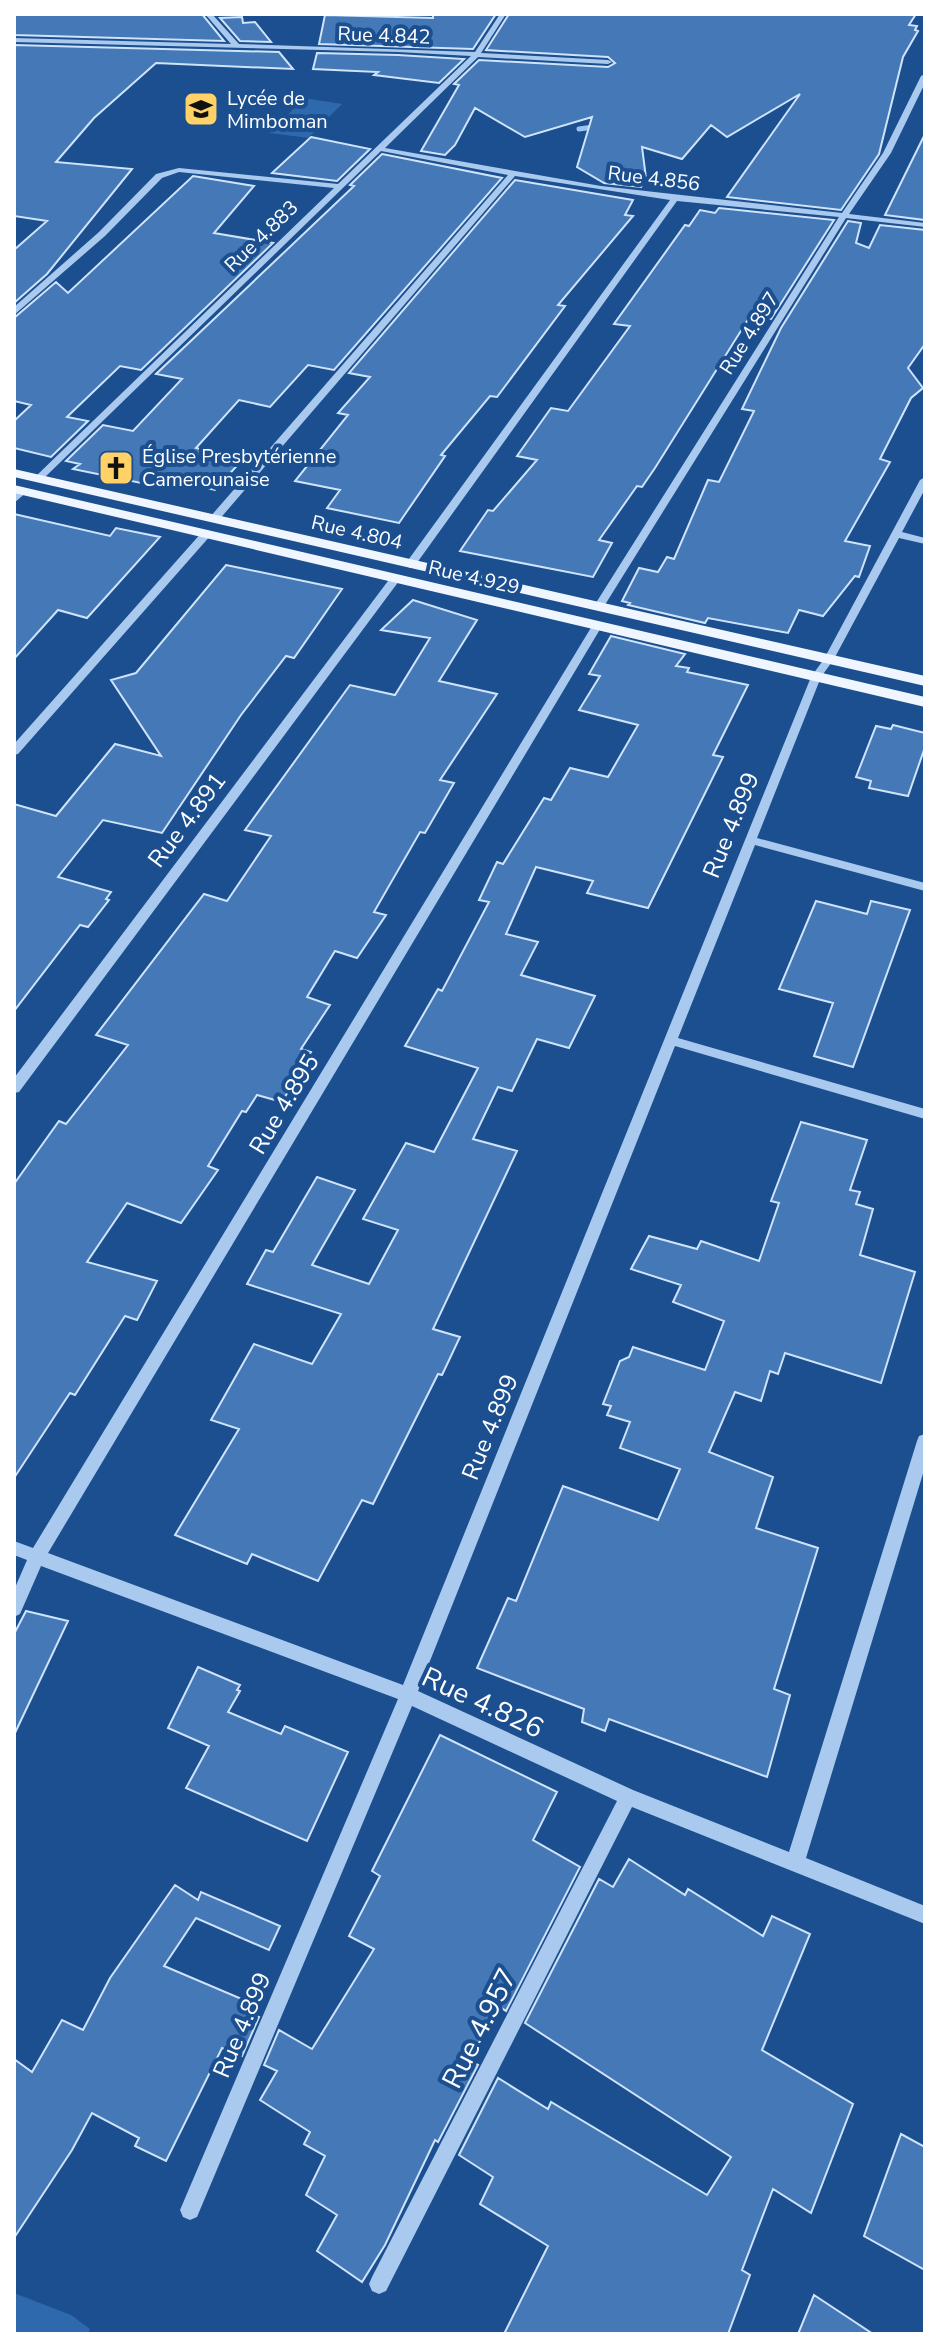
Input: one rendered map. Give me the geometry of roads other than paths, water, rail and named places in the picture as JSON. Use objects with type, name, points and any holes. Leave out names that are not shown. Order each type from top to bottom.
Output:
[{"type":"main road","name":"Rue 4.804","points":[[14,473],[210,526],[410,565],[925,681]]},
{"type":"main road","name":"Rue 4.929","points":[[17,494],[210,526],[395,579],[925,702]]},
{"type":"street","points":[[208,14],[238,47]]},
{"type":"street","name":"Rue 4.883","points":[[38,479],[477,54],[503,14]]},
{"type":"street","name":"Rue 4.842","points":[[14,40],[477,54],[608,62]]},
{"type":"street","name":"Rue 4.897","points":[[599,606],[845,214],[887,153],[925,76]]},
{"type":"street","name":"Rue 4.856","points":[[380,149],[512,175],[675,198],[925,225]]},
{"type":"street","points":[[14,312],[102,234],[164,173],[179,170],[338,186]]},
{"type":"street","points":[[14,751],[512,175]]},
{"type":"street","points":[[410,565],[675,198]]},
{"type":"street","name":"Rue 4.899","points":[[190,2210],[408,1695],[816,677],[829,659],[925,480]]},
{"type":"street","points":[[896,534],[925,541]]},
{"type":"street","name":"Rue 4.891","points":[[14,1088],[395,579]]},
{"type":"street","name":"Rue 4.895","points":[[14,1609],[37,1556],[597,626]]},
{"type":"street","points":[[750,840],[925,887]]},
{"type":"street","points":[[669,1040],[925,1114]]},
{"type":"street","points":[[795,1863],[925,1441]]},
{"type":"street","name":"Rue 4.826","points":[[14,1548],[408,1695],[628,1797],[925,1915]]},
{"type":"street","name":"Rue 4.957","points":[[379,2284],[628,1797]]},
{"type":"waterway","points":[[579,129],[601,126]]},
{"type":"place","name":"Lycée de Mimboman","points":[[201,109]]},
{"type":"place","name":"Église Presbytérienne Camerounaise","points":[[116,468]]}]
